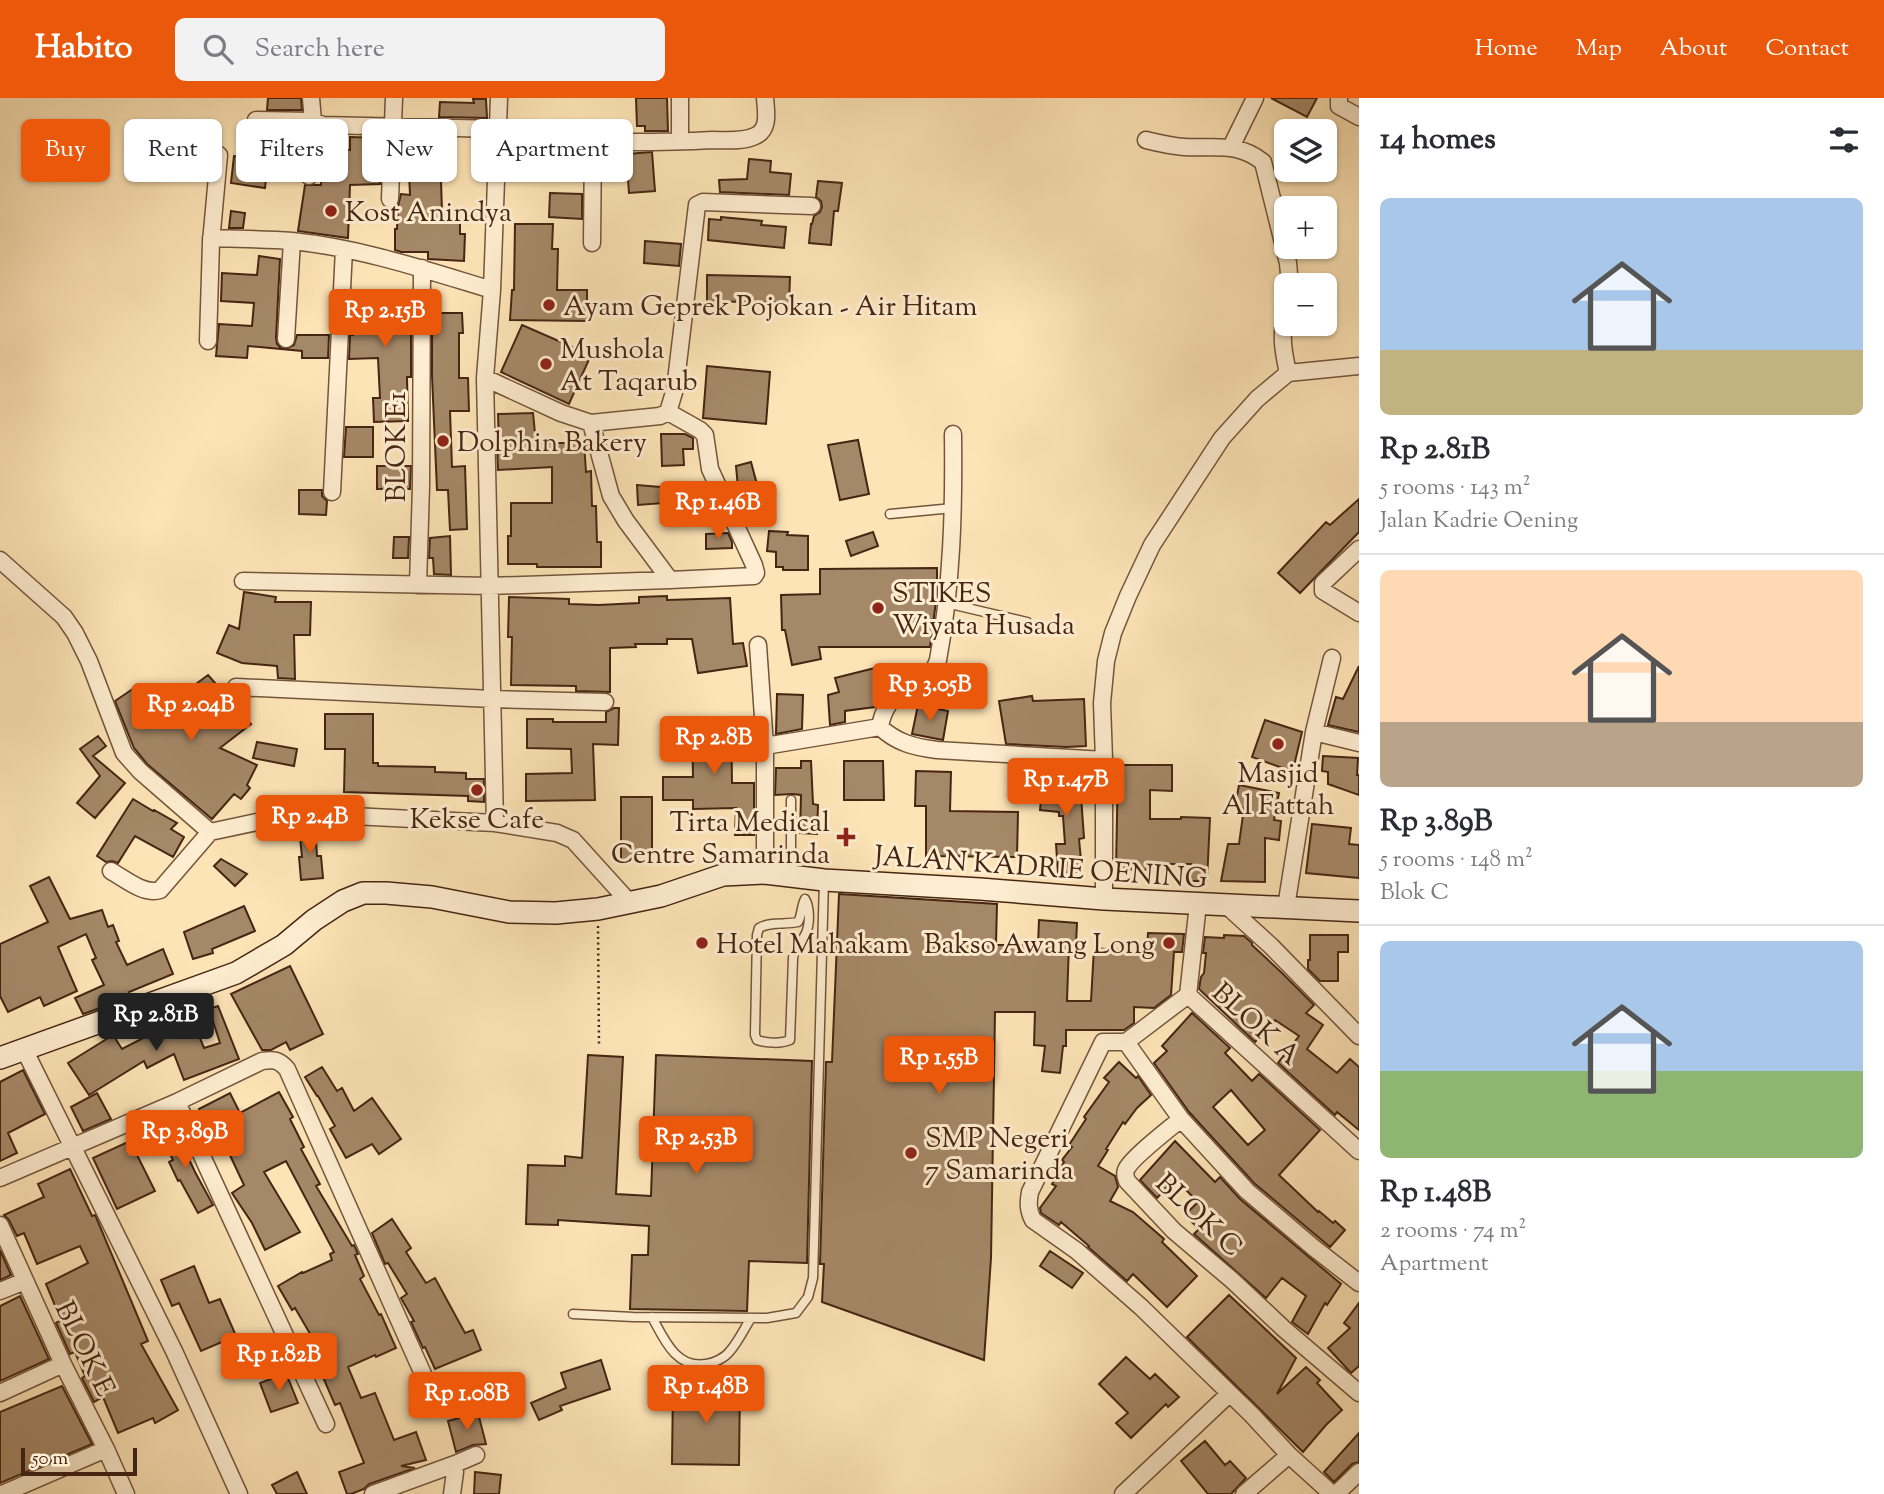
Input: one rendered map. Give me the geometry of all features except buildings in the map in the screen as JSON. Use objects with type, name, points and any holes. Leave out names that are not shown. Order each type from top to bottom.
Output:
[{"type":"main road","name":"JALAN KADRIE OENING","points":[[0,1058],[236,973],[284,945],[314,920],[343,901],[363,893],[432,897],[509,912],[556,913],[598,909],[661,896],[723,875],[765,873],[806,884],[980,889],[1104,899],[1359,911]]},
{"type":"street","points":[[311,98],[313,119]]},
{"type":"street","points":[[393,119],[394,98]]},
{"type":"street","points":[[499,98],[499,119]]},
{"type":"street","points":[[680,98],[680,141]]},
{"type":"street","points":[[633,141],[745,139],[756,136],[766,122],[765,98]]},
{"type":"street","points":[[1231,147],[1255,98]]},
{"type":"street","points":[[1339,98],[1339,106],[1359,117]]},
{"type":"street","points":[[1146,140],[1185,147],[1231,147],[1247,151],[1263,162],[1289,273]]},
{"type":"street","points":[[208,341],[211,238],[216,182]]},
{"type":"street","points":[[390,199],[391,182]]},
{"type":"street","points":[[497,182],[485,378],[492,699],[502,824]]},
{"type":"street","points":[[592,243],[593,182]]},
{"type":"street","points":[[485,378],[561,413],[591,423],[651,418],[668,412],[675,388],[697,205],[703,202],[812,206]]},
{"type":"street","points":[[211,238],[292,241],[344,249],[389,258],[492,290]]},
{"type":"street","points":[[286,339],[292,241]]},
{"type":"street","points":[[332,492],[344,249]]},
{"type":"street","name":"BLOK E1","points":[[418,584],[422,268]]},
{"type":"street","points":[[1283,336],[1288,373]]},
{"type":"street","points":[[1104,899],[1102,703],[1106,662],[1113,634],[1128,596],[1153,545],[1222,438],[1256,399],[1288,373],[1359,366]]},
{"type":"street","points":[[243,581],[491,586],[751,576],[756,573],[710,469],[705,436],[700,430],[668,412]]},
{"type":"street","points":[[591,423],[611,496],[618,511],[670,580]]},
{"type":"street","points":[[880,727],[882,716],[893,698],[902,690],[923,682],[935,668],[950,573],[953,434]]},
{"type":"street","points":[[1359,549],[1323,583],[1323,591],[1359,612]]},
{"type":"street","points":[[0,560],[64,617],[75,633],[124,753],[139,771],[209,832]]},
{"type":"street","points":[[758,645],[765,746],[765,873]]},
{"type":"street","points":[[1286,907],[1314,732],[1332,658]]},
{"type":"street","points":[[236,687],[605,702]]},
{"type":"street","points":[[765,746],[880,727],[902,743],[915,747],[1104,760]]},
{"type":"street","points":[[1314,732],[1359,743]]},
{"type":"street","points":[[111,871],[144,890],[160,890],[209,832],[285,816],[311,814],[502,824],[557,833],[573,840],[630,902]]},
{"type":"street","name":"BLOK A","points":[[1198,904],[1188,995],[1359,1151]]},
{"type":"street","points":[[1227,906],[1271,946],[1359,1036]]},
{"type":"street","points":[[1188,995],[1126,1042],[1103,1042],[1030,1192],[1029,1212],[1033,1220],[1077,1251],[1141,1307],[1289,1455],[1334,1494],[1359,1472]]},
{"type":"street","points":[[1126,1042],[1181,1119],[1247,1191],[1359,1283]]},
{"type":"street","points":[[24,1049],[174,1351],[239,1494]]},
{"type":"street","points":[[0,1178],[177,1102],[262,1061],[273,1059],[281,1062],[287,1069],[423,1374]]},
{"type":"street","points":[[177,1102],[326,1424]]},
{"type":"street","name":"BLOK C","points":[[1181,1119],[1126,1168],[1128,1181],[1174,1231],[1359,1393]]},
{"type":"street","name":"BLOK E","points":[[0,1225],[126,1494]]},
{"type":"street","points":[[0,1292],[25,1281]]},
{"type":"street","points":[[0,1393],[63,1364]]},
{"type":"street","points":[[1123,1494],[1229,1394]]},
{"type":"street","points":[[2,1494],[107,1449]]},
{"type":"street","points":[[373,1494],[476,1455]]},
{"type":"street","points":[[1244,1494],[1289,1455]]},
{"type":"street","points":[[452,1494],[455,1464]]},
{"type":"lane","points":[[890,514],[953,508]]},
{"type":"lane","points":[[946,603],[1027,622]]},
{"type":"lane","points":[[791,800],[806,884],[807,931],[794,948],[790,1040],[762,1042],[757,1040],[755,1035],[757,935],[759,928],[766,924],[798,922],[801,918],[806,884]]},
{"type":"lane","points":[[573,1314],[767,1318],[796,1313],[808,1297],[813,1278],[806,884]]},
{"type":"lane","points":[[652,1317],[667,1346],[685,1363],[702,1365],[714,1363],[729,1353],[751,1318]]},
{"type":"path","points":[[598,909],[599,1044]]},
{"type":"place","name":"Kost Anindya","points":[[331,211]]},
{"type":"place","name":"Ayam Geprek Pojokan - Air Hitam","points":[[549,305]]},
{"type":"place","name":"Mushola At Taqarub","points":[[546,364]]},
{"type":"place","name":"Dolphin Bakery","points":[[443,441]]},
{"type":"place","name":"STIKES Wiyata Husada","points":[[878,608]]},
{"type":"place","name":"Masjid Al Fattah","points":[[1278,744]]},
{"type":"place","name":"Kekse Cafe","points":[[477,790]]},
{"type":"place","name":"Tirta Medical Centre Samarinda","points":[[846,837]]},
{"type":"place","name":"Hotel Mahakam","points":[[702,943]]},
{"type":"place","name":"Bakso Awang Long","points":[[1169,943]]},
{"type":"place","name":"SMP Negeri 7 Samarinda","points":[[911,1153]]}]
